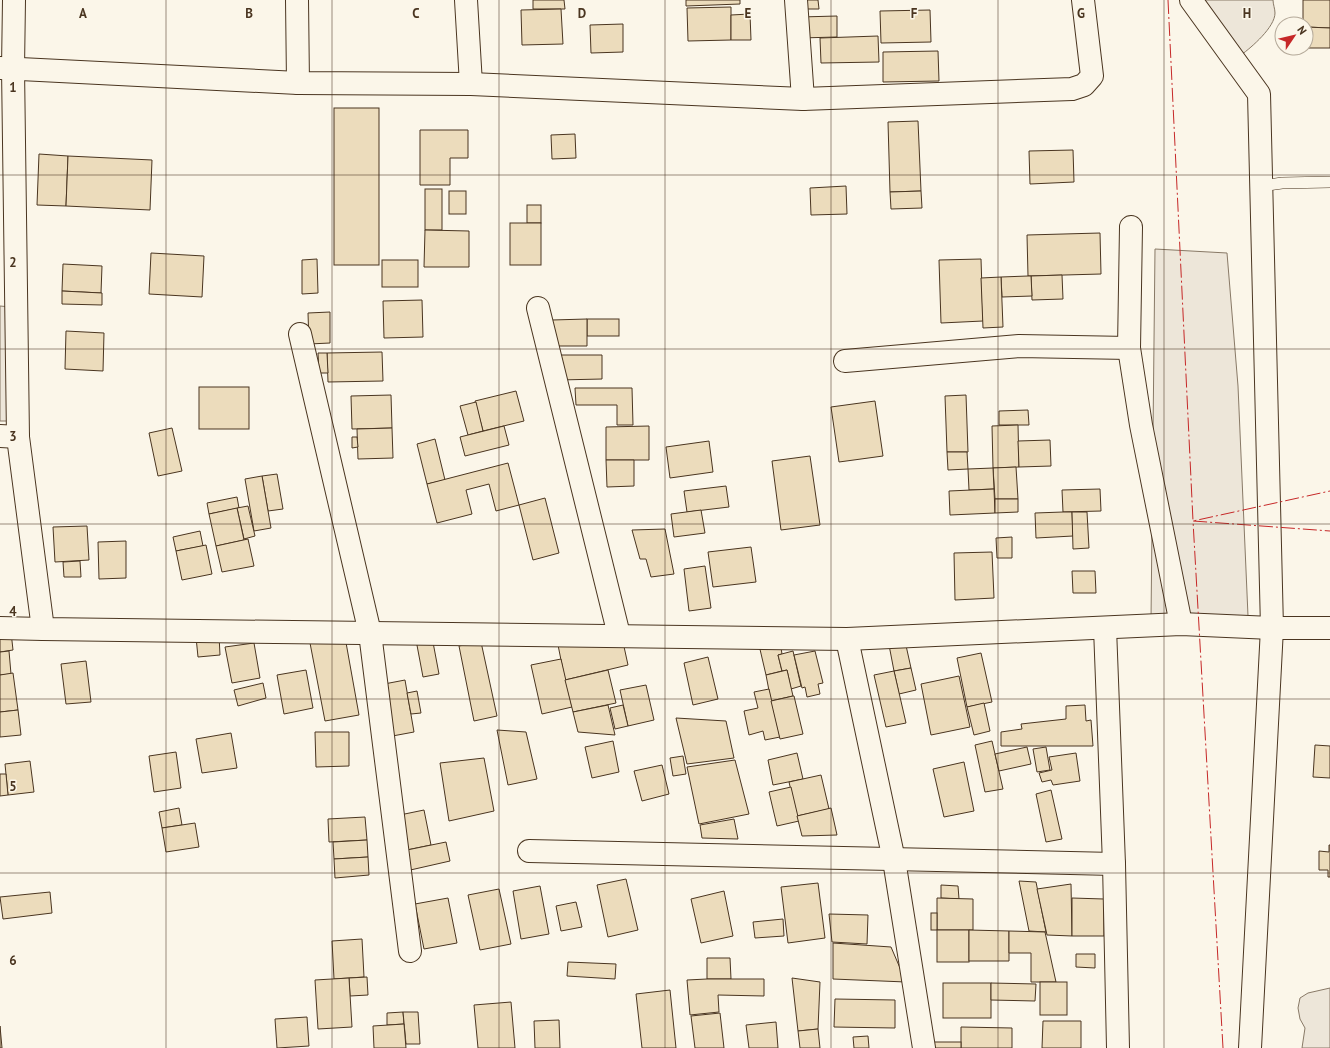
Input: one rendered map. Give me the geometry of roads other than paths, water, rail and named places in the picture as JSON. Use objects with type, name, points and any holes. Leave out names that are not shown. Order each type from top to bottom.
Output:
[{"type":"street","points":[[14,0],[6,68],[9,437],[44,629]]},
{"type":"street","points":[[297,0],[298,83]]},
{"type":"street","points":[[466,0],[471,84]]},
{"type":"street","points":[[796,0],[804,99]]},
{"type":"street","points":[[6,68],[298,83],[471,84],[804,99],[1072,89],[1084,85],[1092,76],[1083,0]]},
{"type":"street","points":[[1191,0],[1259,94],[1272,628],[1250,1048]]},
{"type":"street","points":[[1131,227],[1130,348],[1141,425],[1181,624]]},
{"type":"street","points":[[538,308],[619,635]]},
{"type":"street","points":[[300,334],[370,633],[410,951]]},
{"type":"street","points":[[845,361],[1019,346],[1130,348]]},
{"type":"street","points":[[0,628],[847,639],[1181,624],[1272,628],[1330,628]]},
{"type":"street","points":[[1105,628],[1114,864],[1118,1048]]},
{"type":"street","points":[[847,639],[894,860],[924,1048]]},
{"type":"street","points":[[529,851],[1114,864]]},
{"type":"lane","points":[[1261,186],[1282,183],[1330,182]]}]
